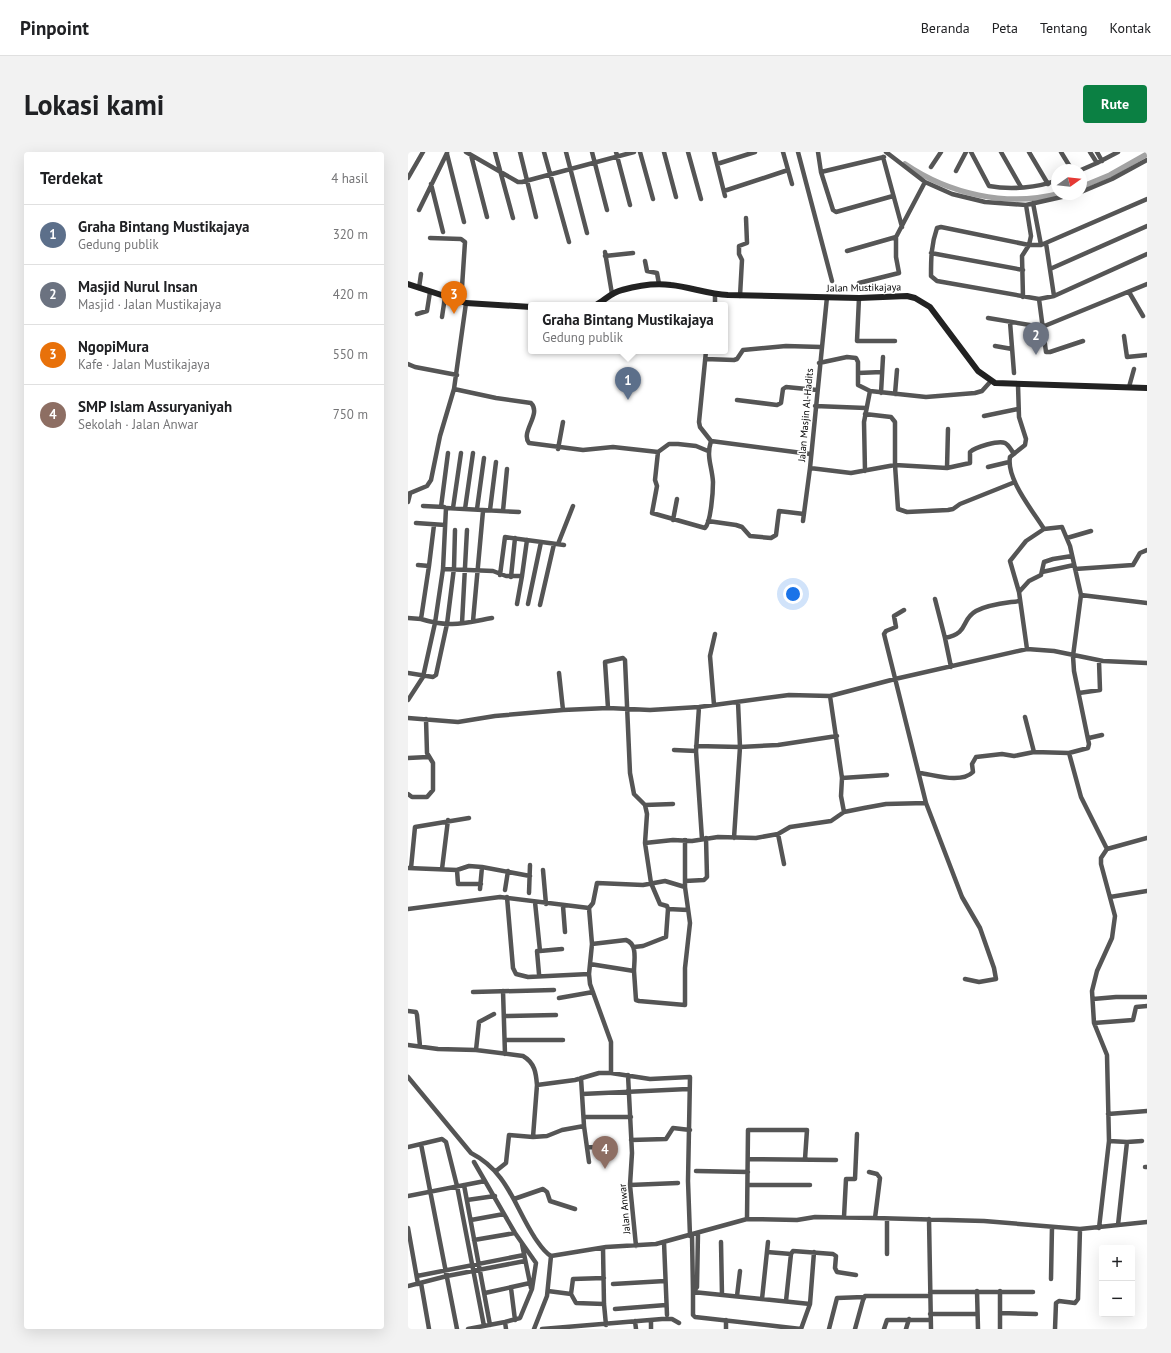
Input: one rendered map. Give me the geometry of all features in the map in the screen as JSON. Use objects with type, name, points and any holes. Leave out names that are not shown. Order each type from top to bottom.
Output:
[{"type":"main road","points":[[408,284],[463,303],[528,307]]},
{"type":"main road","name":"Jalan Mustikajaya","points":[[601,302],[612,294],[622,290],[659,284],[716,295],[859,298],[907,296],[926,304],[978,371],[991,381],[1000,384],[1018,385],[1147,388]]},
{"type":"street","points":[[408,178],[423,152]]},
{"type":"street","points":[[466,152],[518,182],[550,175],[595,162],[616,154],[634,152]]},
{"type":"street","points":[[495,152],[513,218]]},
{"type":"street","points":[[520,152],[536,217]]},
{"type":"street","points":[[544,152],[569,242]]},
{"type":"street","points":[[566,152],[588,233]]},
{"type":"street","points":[[592,152],[607,210]]},
{"type":"street","points":[[640,152],[653,199]]},
{"type":"street","points":[[664,152],[676,197]]},
{"type":"street","points":[[688,152],[701,198]]},
{"type":"street","points":[[714,152],[725,193],[788,170]]},
{"type":"street","points":[[717,164],[755,152]]},
{"type":"street","points":[[783,152],[792,184]]},
{"type":"street","points":[[798,152],[832,281]]},
{"type":"street","points":[[818,152],[821,172],[833,210],[836,212],[893,196]]},
{"type":"street","points":[[931,167],[940,152]]},
{"type":"street","points":[[956,171],[966,152]]},
{"type":"street","points":[[971,152],[989,186],[1021,187],[1051,183]]},
{"type":"street","points":[[1001,152],[1021,187]]},
{"type":"street","points":[[1029,152],[1048,184]]},
{"type":"street","points":[[1061,152],[1068,164]]},
{"type":"street","points":[[1090,152],[1097,163]]},
{"type":"street","points":[[1097,152],[1102,161]]},
{"type":"street","points":[[1087,167],[1118,152]]},
{"type":"street","points":[[420,210],[431,184],[448,153]]},
{"type":"street","points":[[448,153],[464,222]]},
{"type":"street","points":[[471,154],[487,217]]},
{"type":"street","points":[[616,154],[630,205]]},
{"type":"street","points":[[821,172],[882,157],[888,154],[925,182],[952,194],[985,202],[1026,205],[1051,200]]},
{"type":"street","points":[[882,157],[902,227]]},
{"type":"street","points":[[1087,189],[1147,160]]},
{"type":"street","points":[[859,283],[899,273],[896,257],[896,237],[925,182]]},
{"type":"street","points":[[431,184],[443,232]]},
{"type":"street","points":[[1147,199],[1041,245],[1029,245],[941,227],[937,228],[930,253],[931,276],[937,281],[1039,300],[1054,296],[1147,254]]},
{"type":"street","points":[[1033,204],[1041,245]]},
{"type":"street","points":[[1023,297],[1023,252],[1029,245],[1030,236],[1026,205]]},
{"type":"street","points":[[740,296],[742,260],[739,254],[739,246],[747,243],[746,218]]},
{"type":"street","points":[[1050,269],[1147,226]]},
{"type":"street","points":[[847,251],[896,237]]},
{"type":"street","points":[[408,502],[409,494],[427,486],[431,480],[440,436],[457,375],[463,303],[465,242],[461,239],[430,238]]},
{"type":"street","points":[[1046,243],[1054,296]]},
{"type":"street","points":[[612,294],[605,254],[633,253]]},
{"type":"street","points":[[930,253],[1022,270]]},
{"type":"street","points":[[644,261],[647,271],[657,273],[659,284]]},
{"type":"street","points":[[419,288],[421,274]]},
{"type":"street","points":[[988,318],[1042,327],[1147,284]]},
{"type":"street","points":[[417,314],[427,311],[430,292]]},
{"type":"street","points":[[1129,292],[1143,316]]},
{"type":"street","points":[[715,302],[716,295]]},
{"type":"street","points":[[442,317],[445,297]]},
{"type":"street","name":"Jalan Masjin Al-Hadits","points":[[827,297],[816,390],[810,468],[851,473],[882,466],[895,465],[947,468],[970,463],[970,452],[975,448],[1001,442],[1008,445],[1014,454]]},
{"type":"street","points":[[859,298],[857,341],[895,341]]},
{"type":"street","points":[[1039,300],[1045,350],[1048,352],[1083,341]]},
{"type":"street","points":[[1010,322],[1014,373]]},
{"type":"street","points":[[1124,336],[1127,357],[1147,355]]},
{"type":"street","points":[[705,359],[736,360],[743,350],[786,346],[821,347]]},
{"type":"street","points":[[995,346],[1012,349]]},
{"type":"street","points":[[706,354],[699,422],[700,427],[711,441],[810,454]]},
{"type":"street","points":[[819,362],[847,357],[856,358],[858,362],[858,385],[870,392],[926,397],[975,393],[982,391],[991,381]]},
{"type":"street","points":[[881,392],[883,357]]},
{"type":"street","points":[[408,364],[415,368],[457,375]]},
{"type":"street","points":[[1129,387],[1134,369]]},
{"type":"street","points":[[895,394],[897,370]]},
{"type":"street","points":[[858,373],[882,372]]},
{"type":"street","points":[[1018,385],[1018,409],[1020,423],[1025,432],[1026,439],[1024,445],[1010,457],[1009,462],[1015,482],[1044,529]]},
{"type":"street","points":[[737,400],[777,405],[780,403],[786,387],[816,390]]},
{"type":"street","points":[[454,389],[496,398],[531,403],[534,411],[527,441],[529,444],[583,450],[613,448],[658,452],[669,444],[678,444],[696,446],[708,451]]},
{"type":"street","points":[[865,471],[865,411],[870,392]]},
{"type":"street","points":[[815,406],[865,411],[894,418],[898,509],[907,512],[953,509],[960,504],[1015,482]]},
{"type":"street","points":[[984,416],[1018,409]]},
{"type":"street","points":[[558,448],[563,422]]},
{"type":"street","points":[[947,468],[948,430]]},
{"type":"street","points":[[658,452],[655,480],[657,486],[652,513],[706,528],[713,481],[708,451],[711,441]]},
{"type":"street","points":[[408,700],[424,676],[435,623],[443,569],[445,526],[444,507],[448,453]]},
{"type":"street","points":[[453,508],[461,453]]},
{"type":"street","points":[[465,509],[473,453]]},
{"type":"street","points":[[477,509],[484,458]]},
{"type":"street","points":[[490,510],[496,462]]},
{"type":"street","points":[[988,467],[1009,462]]},
{"type":"street","points":[[803,520],[810,468]]},
{"type":"street","points":[[503,512],[507,469]]},
{"type":"street","points":[[673,520],[677,499]]},
{"type":"street","points":[[423,506],[477,509],[483,511],[519,512]]},
{"type":"street","points":[[540,605],[556,544],[573,506]]},
{"type":"street","points":[[473,621],[483,511]]},
{"type":"street","points":[[708,521],[742,527],[750,536],[773,538],[776,535],[779,511],[804,514]]},
{"type":"street","points":[[416,523],[445,526]]},
{"type":"street","points":[[421,619],[434,525]]},
{"type":"street","points":[[920,772],[959,779],[969,776],[973,772],[972,764],[976,757],[1002,754],[1014,756],[1034,752],[1068,753],[1088,748],[1089,738],[1074,672],[1073,656],[1081,595],[1072,556],[1062,527],[1044,529],[1026,541],[1011,558],[1027,649]]},
{"type":"street","points":[[408,674],[433,677],[436,675],[447,624],[454,568],[455,530]]},
{"type":"street","points":[[462,623],[467,530]]},
{"type":"street","points":[[1066,538],[1091,531]]},
{"type":"street","points":[[500,574],[504,538],[515,538],[564,545]]},
{"type":"street","points":[[511,577],[515,538]]},
{"type":"street","points":[[517,604],[527,540]]},
{"type":"street","points":[[528,604],[541,542]]},
{"type":"street","points":[[1042,572],[1075,567],[1133,565],[1140,553],[1147,550]]},
{"type":"street","points":[[1018,592],[1029,581],[1041,575],[1044,562],[1072,556]]},
{"type":"street","points":[[418,565],[429,566]]},
{"type":"street","points":[[443,569],[454,568],[493,571],[511,577],[522,576]]},
{"type":"street","points":[[1081,595],[1147,603]]},
{"type":"street","points":[[935,599],[951,667]]},
{"type":"street","points":[[945,638],[956,636],[962,632],[967,620],[976,611],[994,605],[1019,600]]},
{"type":"street","points":[[904,610],[894,616],[896,627],[886,631],[884,634],[895,679],[920,772],[926,803],[962,897],[980,928],[994,968],[996,979],[979,982],[965,979]]},
{"type":"street","points":[[408,625],[409,618],[421,619],[435,623],[458,625],[492,618]]},
{"type":"street","points":[[714,705],[710,656],[715,634]]},
{"type":"street","points":[[408,718],[458,722],[495,716],[563,710],[608,708],[650,710],[699,707],[789,695],[830,696],[895,679],[1027,649],[1054,651],[1099,661],[1147,663]]},
{"type":"street","points":[[608,708],[605,662],[620,658],[625,660],[630,773],[634,794],[645,805],[647,814],[645,843],[651,883],[660,904],[667,906],[668,909],[688,910]]},
{"type":"street","points":[[1079,693],[1100,690],[1099,661]]},
{"type":"street","points":[[558,673],[563,710]]},
{"type":"street","points":[[830,696],[837,736],[842,778],[841,796],[844,812]]},
{"type":"street","points":[[734,838],[740,747],[738,702]]},
{"type":"street","points":[[685,881],[704,880],[707,877],[696,749],[699,707]]},
{"type":"street","points":[[1026,717],[1034,752]]},
{"type":"street","points":[[408,794],[412,797],[427,797],[434,790],[432,763],[428,757],[426,719]]},
{"type":"street","points":[[1089,738],[1102,735]]},
{"type":"street","points":[[674,750],[778,745],[837,736]]},
{"type":"street","points":[[1068,753],[1081,797],[1107,849]]},
{"type":"street","points":[[408,758],[428,757]]},
{"type":"street","points":[[842,778],[886,774]]},
{"type":"street","points":[[645,843],[718,837],[756,838],[778,834],[790,827],[832,821],[844,812],[886,804],[926,803]]},
{"type":"street","points":[[645,805],[672,804]]},
{"type":"street","points":[[469,818],[448,820],[415,827],[409,868],[457,870],[469,866],[530,876]]},
{"type":"street","points":[[442,869],[448,820]]},
{"type":"street","points":[[778,834],[784,864]]},
{"type":"street","points":[[1099,1228],[1109,1141],[1107,1055],[1094,1023],[1092,991],[1097,971],[1112,938],[1115,916],[1101,861],[1107,849],[1147,838]]},
{"type":"street","points":[[592,944],[626,940],[631,942],[634,947],[636,1000],[685,1004],[685,968],[690,923],[685,887],[685,840]]},
{"type":"street","points":[[529,893],[530,865]]},
{"type":"street","points":[[457,870],[458,884],[480,886],[482,867]]},
{"type":"street","points":[[543,870],[546,904]]},
{"type":"street","points":[[505,890],[508,872]]},
{"type":"street","points":[[611,1073],[612,1042],[593,992],[589,974],[592,944],[589,908],[593,903],[597,883],[643,885],[665,881],[685,887]]},
{"type":"street","points":[[1110,897],[1147,891]]},
{"type":"street","points":[[408,909],[500,897],[546,904],[589,908]]},
{"type":"street","points":[[507,898],[513,968],[516,974],[528,977],[589,974]]},
{"type":"street","points":[[535,902],[540,951]]},
{"type":"street","points":[[563,906],[565,932]]},
{"type":"street","points":[[634,947],[643,946],[666,937],[668,909]]},
{"type":"street","points":[[539,974],[537,951],[562,949]]},
{"type":"street","points":[[590,964],[634,971]]},
{"type":"street","points":[[473,992],[554,990]]},
{"type":"street","points":[[503,991],[505,1054]]},
{"type":"street","points":[[559,998],[593,992]]},
{"type":"street","points":[[1093,999],[1116,996],[1146,997]]},
{"type":"street","points":[[1094,1023],[1133,1020],[1136,1007],[1147,1006]]},
{"type":"street","points":[[408,1011],[413,1011],[417,1015],[420,1046]]},
{"type":"street","points":[[476,1050],[480,1022],[494,1014]]},
{"type":"street","points":[[504,1016],[556,1015]]},
{"type":"street","points":[[505,1040],[563,1040]]},
{"type":"street","points":[[408,1045],[438,1049],[476,1050],[523,1056],[530,1060],[536,1071],[537,1086],[533,1137]]},
{"type":"street","points":[[537,1086],[590,1075],[611,1073],[650,1079],[690,1077],[688,1089],[690,1130],[688,1181],[693,1315],[801,1329],[810,1304],[814,1252]]},
{"type":"street","name":"Jalan Anwar","points":[[628,1075],[631,1117],[630,1185],[636,1246]]},
{"type":"street","points":[[408,1077],[471,1153],[482,1158],[496,1171],[508,1186],[534,1236],[546,1253],[551,1256],[602,1248],[636,1246],[664,1242],[691,1236],[747,1219],[797,1220],[816,1217],[929,1219],[984,1221],[1080,1229],[1147,1222]]},
{"type":"street","points":[[581,1078],[585,1117],[584,1126],[589,1162]]},
{"type":"street","points":[[582,1094],[630,1093],[688,1089]]},
{"type":"street","points":[[1108,1114],[1147,1111]]},
{"type":"street","points":[[585,1117],[631,1117]]},
{"type":"street","points":[[496,1171],[506,1164],[509,1134],[533,1137],[547,1136],[562,1130],[584,1126]]},
{"type":"street","points":[[631,1140],[666,1139],[673,1128],[690,1130]]},
{"type":"street","points":[[747,1219],[747,1132],[750,1128],[807,1130],[805,1159]]},
{"type":"street","points":[[844,1217],[846,1178],[855,1179],[857,1134]]},
{"type":"street","points":[[408,1147],[445,1140],[457,1186],[484,1326]]},
{"type":"street","points":[[1109,1141],[1142,1141]]},
{"type":"street","points":[[1118,1225],[1127,1142]]},
{"type":"street","points":[[421,1144],[457,1329]]},
{"type":"street","points":[[588,1147],[606,1148]]},
{"type":"street","points":[[748,1159],[836,1160]]},
{"type":"street","points":[[468,1329],[520,1318],[532,1289],[536,1263],[515,1233],[474,1162]]},
{"type":"street","points":[[696,1171],[748,1172]]},
{"type":"street","points":[[869,1172],[876,1174],[880,1178],[875,1218]]},
{"type":"street","points":[[408,1196],[485,1181]]},
{"type":"street","points":[[630,1185],[678,1183]]},
{"type":"street","points":[[464,1185],[490,1325]]},
{"type":"street","points":[[748,1185],[810,1185]]},
{"type":"street","points":[[514,1199],[543,1189],[547,1192],[550,1201],[574,1209]]},
{"type":"street","points":[[467,1200],[495,1196]]},
{"type":"street","points":[[470,1220],[504,1214]]},
{"type":"street","points":[[887,1219],[887,1254]]},
{"type":"street","points":[[929,1219],[931,1329]]},
{"type":"street","points":[[1051,1279],[1052,1227]]},
{"type":"street","points":[[1055,1329],[1056,1303],[1059,1301],[1075,1303],[1078,1299],[1080,1229]]},
{"type":"street","points":[[408,1232],[410,1258],[420,1283],[429,1329]]},
{"type":"street","points":[[474,1240],[515,1233]]},
{"type":"street","points":[[693,1292],[698,1287],[698,1233]]},
{"type":"street","points":[[522,1242],[532,1289]]},
{"type":"street","points":[[664,1242],[667,1315]]},
{"type":"street","points":[[721,1242],[722,1295]]},
{"type":"street","points":[[762,1299],[768,1242]]},
{"type":"street","points":[[602,1248],[606,1325]]},
{"type":"street","points":[[767,1252],[791,1254],[793,1251],[798,1250],[832,1254],[836,1256],[835,1268],[837,1272],[856,1275]]},
{"type":"street","points":[[786,1301],[791,1254]]},
{"type":"street","points":[[416,1276],[524,1255]]},
{"type":"street","points":[[534,1329],[539,1320],[548,1291],[551,1256]]},
{"type":"street","points":[[408,1286],[447,1276],[525,1261]]},
{"type":"street","points":[[737,1296],[740,1271]]},
{"type":"street","points":[[604,1278],[573,1279],[571,1294],[576,1302],[604,1304]]},
{"type":"street","points":[[613,1284],[665,1281]]},
{"type":"street","points":[[485,1293],[530,1283]]},
{"type":"street","points":[[511,1288],[515,1320]]},
{"type":"street","points":[[548,1291],[571,1294]]},
{"type":"street","points":[[977,1291],[978,1329]]},
{"type":"street","points":[[829,1329],[837,1298],[977,1291],[1033,1292]]},
{"type":"street","points":[[1000,1291],[1000,1329]]},
{"type":"street","points":[[693,1292],[810,1304]]},
{"type":"street","points":[[855,1329],[864,1297]]},
{"type":"street","points":[[615,1309],[666,1305]]},
{"type":"street","points":[[1000,1313],[1036,1314]]},
{"type":"street","points":[[930,1314],[977,1314]]},
{"type":"street","points":[[542,1329],[585,1328],[672,1319],[679,1323]]},
{"type":"street","points":[[906,1329],[909,1319]]},
{"type":"street","points":[[651,1320],[651,1329]]},
{"type":"street","points":[[726,1320],[726,1329]]},
{"type":"street","points":[[884,1329],[887,1320],[930,1320]]},
{"type":"street","points":[[505,1322],[506,1329]]},
{"type":"street","points":[[636,1322],[636,1329]]},
{"type":"waterway","points":[[1087,185],[1110,175],[1147,154]]},
{"type":"waterway","points":[[905,164],[940,183],[978,195],[1018,199],[1051,195]]},
{"type":"place","name":"NgopiMura","points":[[454,314]]},
{"type":"place","name":"Masjid Nurul Insan","points":[[1036,355]]},
{"type":"place","name":"Graha Bintang Mustikajaya","points":[[628,400]]},
{"type":"place","name":"SMP Islam Assuryaniyah","points":[[605,1169]]}]
